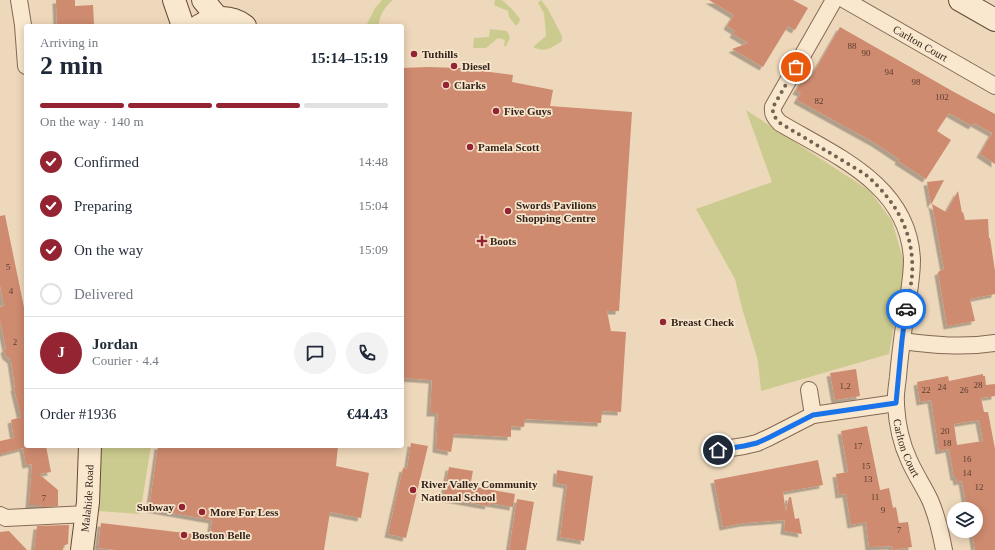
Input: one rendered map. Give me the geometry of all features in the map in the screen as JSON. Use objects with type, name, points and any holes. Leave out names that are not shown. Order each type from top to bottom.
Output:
[{"type":"main road","points":[[174,0],[182,24]]},
{"type":"main road","points":[[203,0],[208,22],[227,18],[236,20],[243,24]]},
{"type":"main road","points":[[960,0],[995,20]]},
{"type":"main road","name":"Malahide Road","points":[[82,550],[87,514],[90,448]]},
{"type":"street","points":[[19,0],[24,39]]},
{"type":"street","name":"Carlton Court","points":[[834,0],[773,107],[772,112],[780,123],[865,174],[877,184],[897,210],[904,225],[910,241],[912,275],[902,340],[896,403],[902,443],[908,460],[930,501],[938,524],[944,550]]},
{"type":"street","name":"Carlton Court","points":[[845,0],[995,86]]},
{"type":"street","points":[[902,340],[943,346],[995,343]]},
{"type":"street","points":[[809,390],[813,415]]},
{"type":"street","points":[[718,450],[757,443],[813,415],[896,403]]},
{"type":"street","points":[[0,515],[6,518],[87,514]]},
{"type":"shaded area","points":[[382,0],[393,0],[383,12],[379,24],[367,24],[375,8]]},
{"type":"shaded area","points":[[495,0],[502,0],[512,9],[520,19],[516,26],[509,17],[508,11],[494,5]]},
{"type":"shaded area","points":[[541,0],[548,9],[562,36],[562,41],[545,50],[533,47],[546,36],[544,13],[538,3]]},
{"type":"shaded area","points":[[490,29],[507,31],[510,38],[506,46],[504,46],[505,40],[498,38],[486,48],[473,48],[474,38],[489,37]]},
{"type":"shaded area","points":[[746,110],[870,191],[892,221],[905,266],[889,354],[761,391],[758,361],[735,279],[696,209],[772,182]]},
{"type":"shaded area","points":[[102,448],[151,448],[140,514],[98,511]]},
{"type":"building","points":[[56,0],[75,0],[75,6],[93,5],[94,24],[57,24]]},
{"type":"building","points":[[709,0],[793,0],[808,8],[795,30],[788,26],[763,67],[732,49],[748,43],[733,34],[735,31],[727,26],[734,15]]},
{"type":"building","points":[[840,27],[995,114],[995,164],[980,154],[992,133],[974,123],[972,126],[949,113],[937,131],[951,140],[926,179],[898,161],[899,159],[875,143],[797,100],[801,93],[796,91],[806,74],[811,77]]},
{"type":"building","name":"Swords Pavilions Shopping Centre","points":[[404,68],[460,68],[513,75],[512,82],[553,90],[550,106],[632,112],[619,311],[607,311],[611,331],[626,332],[621,412],[602,411],[601,423],[525,419],[524,427],[511,426],[511,437],[454,434],[451,452],[436,449],[438,413],[430,413],[432,380],[404,378]]},
{"type":"building","points":[[944,180],[931,205],[927,182]]},
{"type":"building","points":[[958,191],[962,213],[963,212],[965,220],[988,219],[989,238],[995,271],[995,294],[970,299],[975,321],[947,326],[938,272],[944,269],[932,204],[946,212]]},
{"type":"building","points":[[5,215],[24,307],[24,448],[46,448],[51,472],[39,474],[58,490],[58,506],[40,507],[41,505],[29,505],[32,464],[26,465],[23,448],[0,454],[0,441],[14,438],[11,420],[21,417],[14,388],[11,360],[6,356],[4,350],[6,348],[0,320],[0,307],[4,306],[0,285],[0,216]]},
{"type":"building","points":[[856,369],[860,396],[835,400],[830,373]]},
{"type":"building","points":[[983,374],[983,376],[985,376],[986,385],[995,384],[995,396],[981,398],[984,412],[988,412],[995,449],[995,550],[975,550],[973,538],[983,538],[983,502],[966,502],[962,481],[957,482],[956,477],[954,477],[949,449],[939,451],[931,400],[920,402],[917,382],[948,376],[949,381]],"holes":[[[979,420],[983,441],[957,445],[954,424]]]},
{"type":"building","points":[[867,426],[880,490],[889,488],[893,508],[896,507],[899,523],[908,522],[912,547],[893,550],[892,546],[869,547],[866,522],[851,525],[846,494],[839,495],[836,474],[848,472],[841,431]]},
{"type":"building","points":[[411,443],[428,446],[406,538],[388,534],[403,468],[407,469]]},
{"type":"building","points":[[158,448],[338,448],[336,466],[369,473],[361,518],[330,512],[324,550],[117,550],[98,548],[101,523],[210,536],[212,520],[149,509]]},
{"type":"building","points":[[818,460],[823,485],[783,492],[786,512],[789,497],[791,497],[795,519],[799,518],[802,534],[784,531],[785,520],[744,523],[723,527],[714,480]]},
{"type":"building","points":[[449,467],[473,471],[470,486],[515,494],[513,507],[489,503],[488,506],[443,498]]},
{"type":"building","points":[[557,470],[593,476],[584,541],[560,537],[567,485],[556,483]]},
{"type":"building","points":[[517,499],[534,502],[526,550],[509,550]]},
{"type":"building","points":[[69,525],[68,544],[63,546],[63,550],[34,550],[37,526]]},
{"type":"building","points":[[9,531],[27,550],[0,550],[0,532]]},
{"type":"way so far","points":[[796,67],[773,107],[772,112],[780,123],[865,174],[877,184],[897,210],[910,241],[912,260],[912,275],[906,309]]},
{"type":"place","name":"Tuthills","points":[[414,54]]},
{"type":"place","name":"Diesel","points":[[454,66]]},
{"type":"place","name":"Clarks","points":[[446,85]]},
{"type":"place","name":"Five Guys","points":[[496,111]]},
{"type":"place","name":"Pamela Scott","points":[[470,147]]},
{"type":"place","name":"Swords Pavilions Shopping Centre","points":[[508,211]]},
{"type":"place","name":"Boots","points":[[482,241]]},
{"type":"place","name":"Breast Check","points":[[663,322]]},
{"type":"place","name":"River Valley Community National School","points":[[413,490]]},
{"type":"place","name":"Subway","points":[[182,507]]},
{"type":"place","name":"More For Less","points":[[202,512]]},
{"type":"place","name":"Boston Belle","points":[[184,535]]},
{"type":"route","points":[[718,450],[757,443],[813,415],[846,409],[896,403],[906,309]]}]
